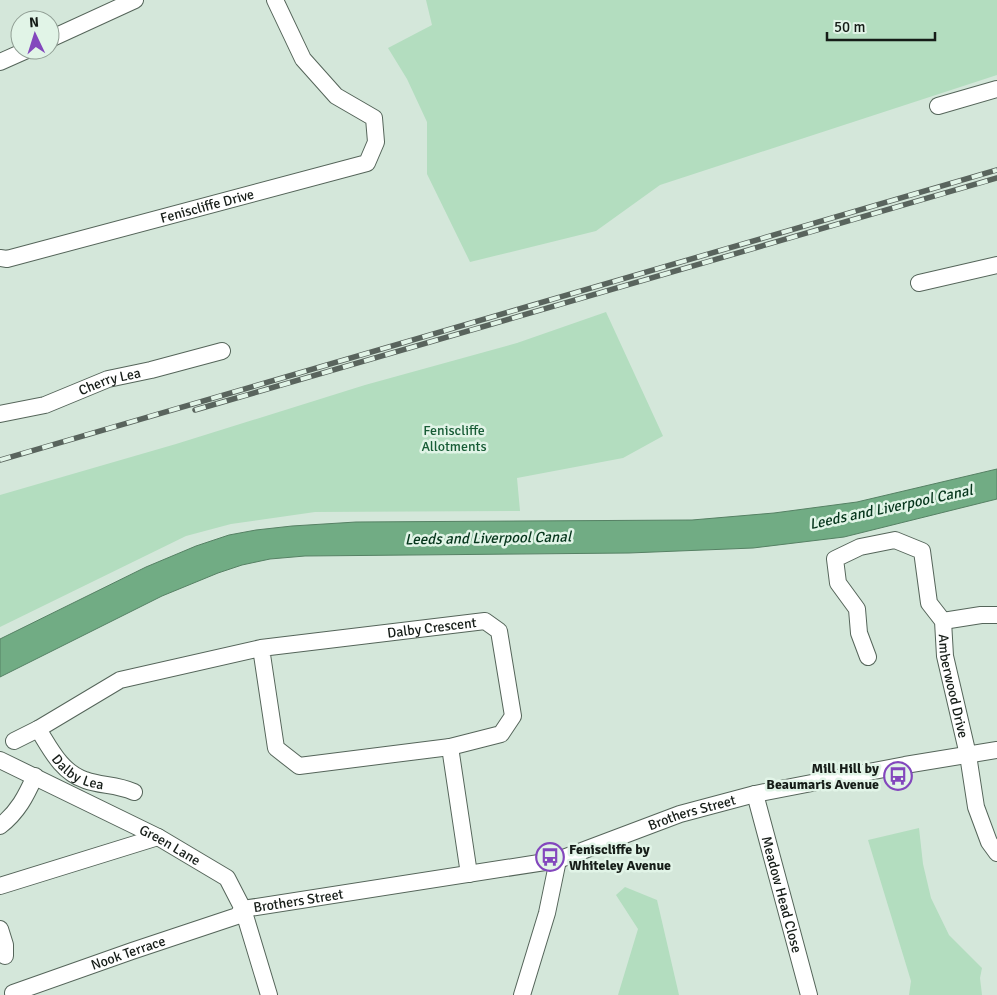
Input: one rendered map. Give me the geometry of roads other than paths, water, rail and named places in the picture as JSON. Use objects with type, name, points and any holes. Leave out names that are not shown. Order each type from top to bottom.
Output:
[{"type":"street","points":[[60,34],[135,0]]},
{"type":"street","name":"Feniscliffe Drive","points":[[0,258],[7,258],[367,163],[376,142],[374,118],[336,96],[303,59],[275,0]]},
{"type":"street","points":[[938,106],[997,89]]},
{"type":"street","points":[[918,283],[997,265]]},
{"type":"street","name":"Cherry Lea","points":[[0,414],[46,405],[108,379],[151,370],[222,351]]},
{"type":"street","name":"Amberwood Drive","points":[[868,657],[859,633],[857,609],[838,583],[835,558],[860,547],[895,540],[922,551],[928,603],[943,622],[945,656],[968,755],[976,807],[989,842],[997,853]]},
{"type":"street","points":[[943,622],[981,615],[997,615]]},
{"type":"street","name":"Dalby Crescent","points":[[38,729],[120,680],[261,648],[485,621],[499,631],[513,716],[501,734],[450,747],[299,766],[276,748],[261,648]]},
{"type":"street","points":[[14,741],[38,729]]},
{"type":"street","name":"Dalby Lea","points":[[38,729],[61,765],[84,780],[121,786],[134,792]]},
{"type":"street","points":[[450,747],[469,874]]},
{"type":"street","name":"Brothers Street","points":[[243,909],[558,860],[680,814],[755,794],[905,765],[997,750]]},
{"type":"street","name":"Green Lane","points":[[0,760],[158,837],[227,878],[243,909],[270,995]]},
{"type":"street","points":[[0,826],[12,817],[23,803],[35,776]]},
{"type":"street","name":"Meadow Head Close","points":[[755,794],[809,995]]},
{"type":"street","points":[[0,886],[158,837]]},
{"type":"street","points":[[522,995],[547,913],[558,860]]},
{"type":"street","name":"Nook Terrace","points":[[13,993],[237,916],[243,909]]},
{"type":"street","points":[[0,929],[5,956]]},
{"type":"water","name":"Leeds and Liverpool Canal","points":[[997,469],[997,499],[844,537],[753,548],[629,553],[305,556],[270,559],[218,573],[162,596],[0,677],[0,639],[146,567],[196,546],[229,535],[292,526],[356,522],[692,520],[774,513],[857,502]]},
{"type":"railway","points":[[0,460],[997,170]]},
{"type":"railway","points":[[195,410],[997,178]]},
{"type":"place","name":"Mill Hill by Beaumaris Avenue","points":[[898,776]]},
{"type":"place","name":"Feniscliffe by Whiteley Avenue","points":[[550,857]]},
{"type":"park label","name":"Feniscliffe Allotments","points":[[454,438]]}]
